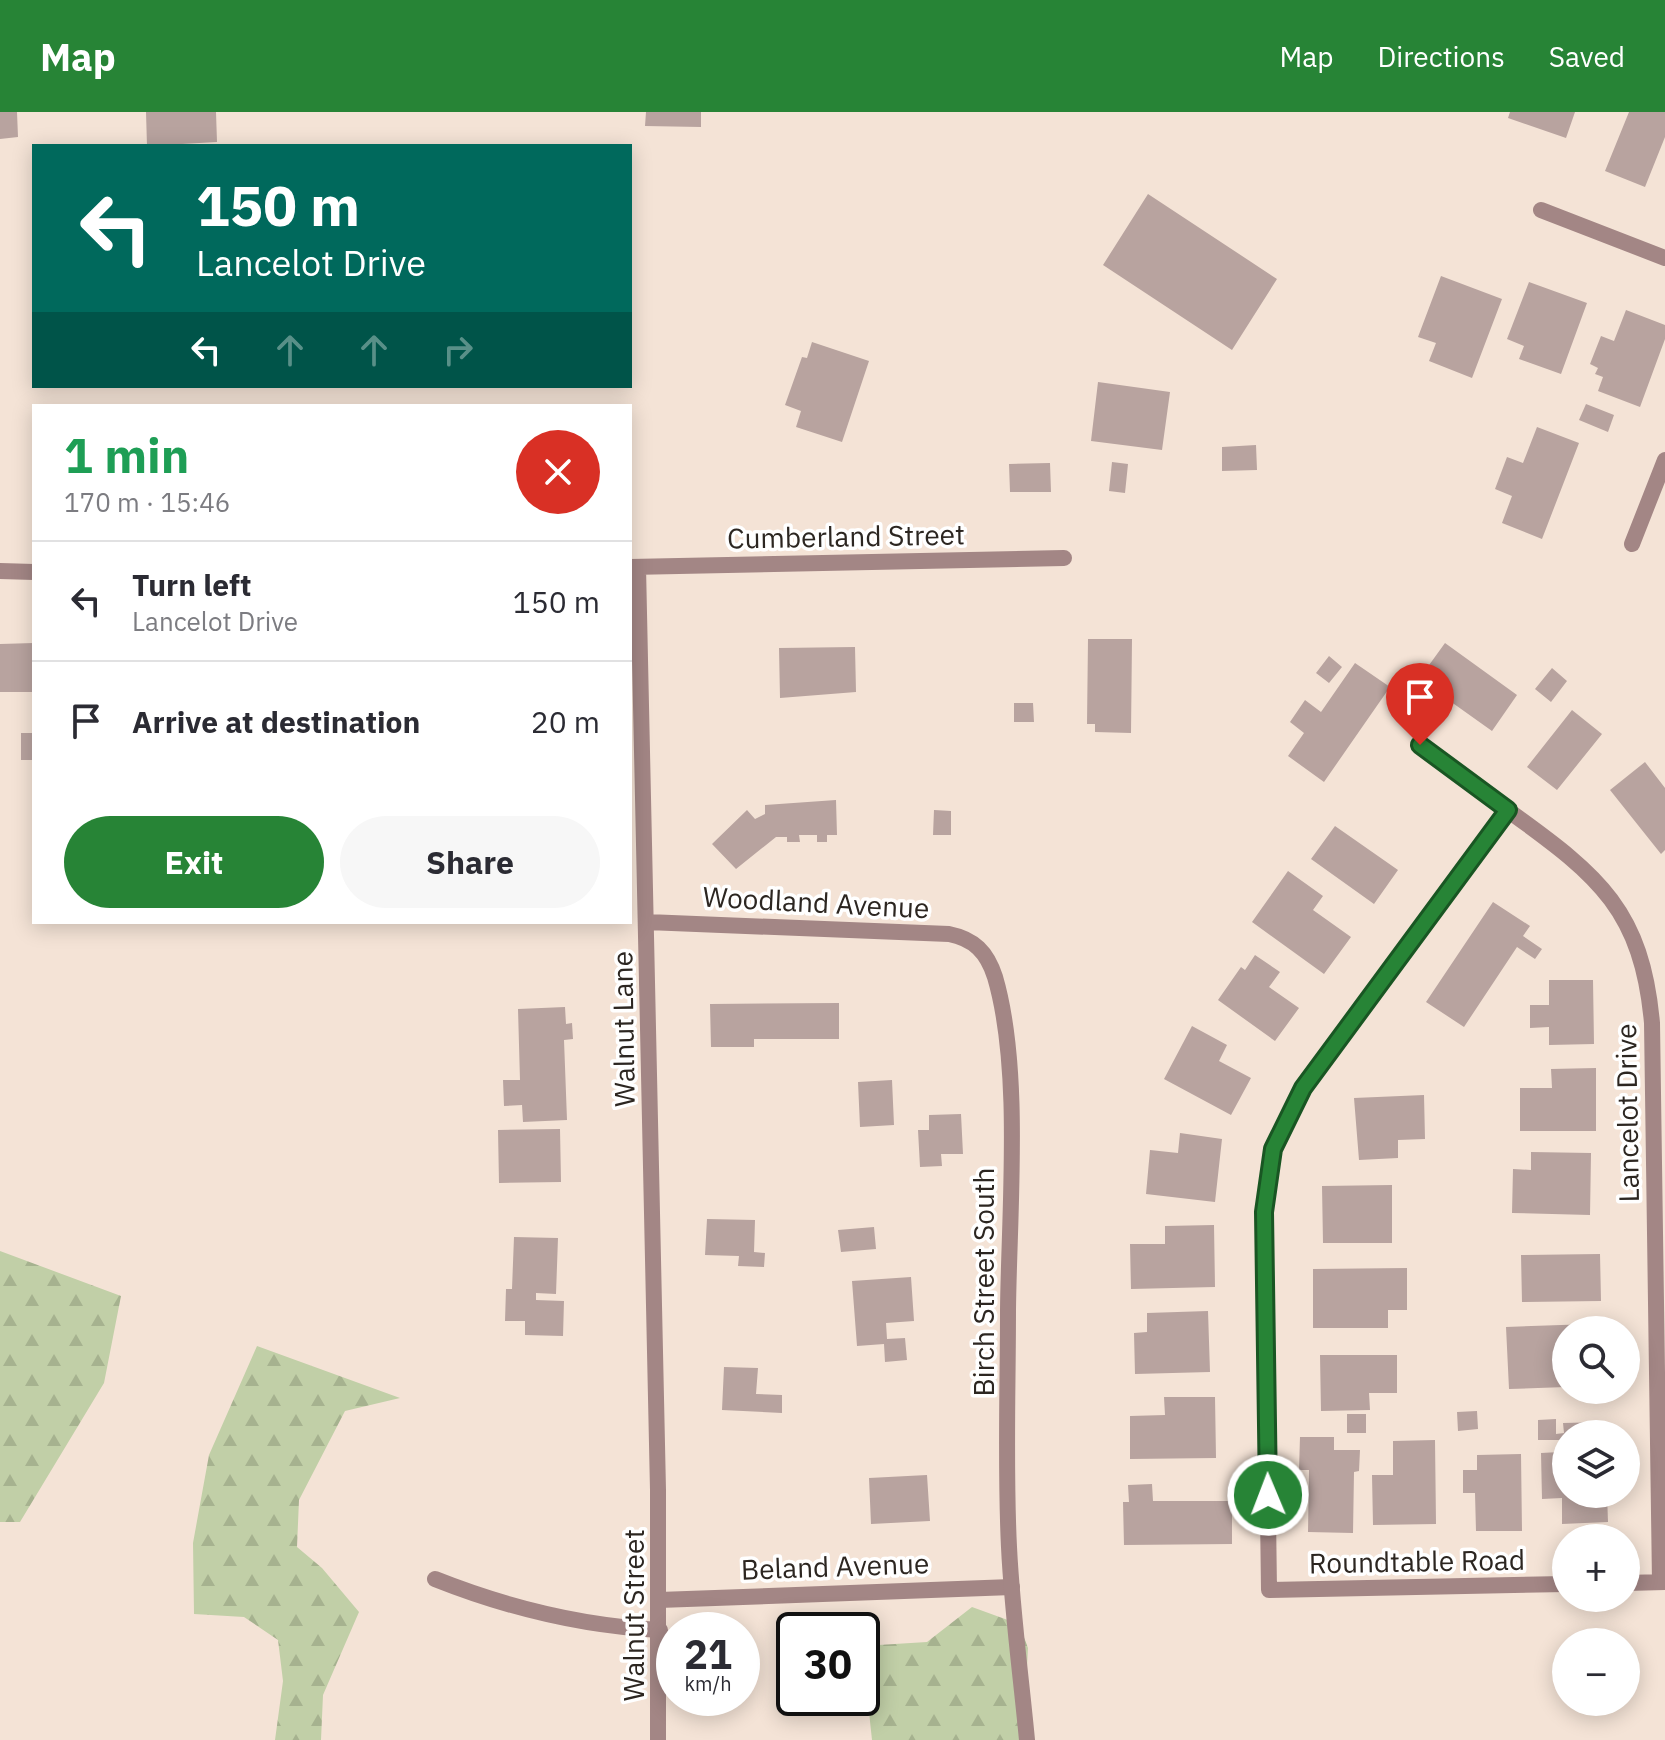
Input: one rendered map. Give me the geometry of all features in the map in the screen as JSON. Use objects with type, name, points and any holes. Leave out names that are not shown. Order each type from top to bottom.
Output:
[{"type":"street","points":[[1541,210],[1665,258]]},
{"type":"street","points":[[1632,544],[1665,460]]},
{"type":"street","name":"Cumberland Street","points":[[634,567],[1064,558]]},
{"type":"street","name":"Walnut Lane","points":[[634,567],[647,922],[658,1490]]},
{"type":"street","points":[[0,571],[32,572]]},
{"type":"street","name":"Lancelot Drive","points":[[1420,745],[1563,850],[1604,888],[1621,913],[1644,964],[1652,1023],[1663,1582]]},
{"type":"street","name":"Roundtable Road","points":[[1508,810],[1303,1088],[1273,1149],[1264,1212],[1269,1590],[1552,1584]]},
{"type":"street","name":"Woodland Avenue","points":[[647,922],[949,934],[965,937],[979,947]]},
{"type":"street","name":"Birch Street South","points":[[979,947],[995,977],[1010,1093],[1007,1501],[1027,1740]]},
{"type":"street","name":"Walnut Street","points":[[658,1490],[659,1612]]},
{"type":"street","points":[[435,1579],[505,1604],[571,1620],[656,1630]]},
{"type":"street","points":[[1640,1583],[1663,1582]]},
{"type":"street","name":"Beland Avenue","points":[[659,1600],[1012,1587]]},
{"type":"street","name":"Walnut Street","points":[[658,1716],[658,1740]]},
{"type":"green space","points":[[0,1251],[121,1296],[104,1383],[20,1522],[0,1522]]},
{"type":"green space","points":[[257,1346],[400,1398],[345,1411],[299,1500],[297,1547],[322,1568],[359,1612],[323,1695],[321,1740],[275,1740],[283,1681],[278,1640],[244,1617],[194,1614],[193,1543],[209,1455]]},
{"type":"green space","points":[[972,1607],[1019,1624],[1028,1648],[1023,1740],[872,1740],[869,1716],[880,1716],[880,1645],[927,1642]]},
{"type":"building","points":[[0,112],[17,112],[18,137],[0,139]]},
{"type":"building","points":[[146,112],[216,112],[217,142],[147,144]]},
{"type":"building","points":[[646,112],[701,112],[701,127],[645,126]]},
{"type":"building","points":[[1510,112],[1575,112],[1566,138],[1508,118]]},
{"type":"building","points":[[1629,112],[1665,112],[1665,137],[1645,187],[1605,171]]},
{"type":"building","points":[[1148,194],[1277,279],[1232,350],[1103,265]]},
{"type":"building","points":[[1441,276],[1502,299],[1472,378],[1429,361],[1436,343],[1418,337]]},
{"type":"building","points":[[1529,282],[1587,303],[1561,374],[1519,359],[1524,346],[1507,339]]},
{"type":"building","points":[[1626,310],[1665,325],[1665,339],[1640,407],[1598,391],[1603,377],[1595,374],[1598,368],[1590,364],[1601,336],[1614,341]]},
{"type":"building","points":[[812,342],[869,361],[842,442],[796,427],[801,411],[785,405],[802,357],[807,358]]},
{"type":"building","points":[[1098,382],[1170,392],[1162,450],[1091,441]]},
{"type":"building","points":[[1586,404],[1614,415],[1608,432],[1579,420]]},
{"type":"building","points":[[1537,427],[1579,443],[1542,539],[1502,523],[1512,496],[1495,489],[1507,457],[1523,463]]},
{"type":"building","points":[[1256,445],[1257,470],[1222,471],[1222,447]]},
{"type":"building","points":[[1112,462],[1128,464],[1125,493],[1109,491]]},
{"type":"building","points":[[1050,463],[1051,492],[1010,492],[1009,464]]},
{"type":"building","points":[[1088,639],[1132,639],[1131,733],[1095,732],[1095,724],[1087,724]]},
{"type":"building","points":[[32,643],[32,692],[0,692],[0,644]]},
{"type":"building","points":[[1445,643],[1517,695],[1492,731],[1419,679]]},
{"type":"building","points":[[855,647],[856,692],[780,698],[779,648]]},
{"type":"building","points":[[1329,656],[1342,667],[1329,683],[1316,673]]},
{"type":"building","points":[[1355,663],[1390,687],[1324,782],[1288,756],[1304,733],[1290,722],[1305,700],[1321,712]]},
{"type":"building","points":[[1552,668],[1567,681],[1551,702],[1535,689]]},
{"type":"building","points":[[1014,703],[1033,703],[1034,722],[1014,722]]},
{"type":"building","points":[[1572,710],[1602,734],[1557,790],[1527,767]]},
{"type":"building","points":[[21,733],[32,733],[32,760],[21,760]]},
{"type":"building","points":[[1645,762],[1665,788],[1665,850],[1661,854],[1610,790]]},
{"type":"building","points":[[836,800],[837,835],[827,835],[827,842],[817,842],[817,835],[799,835],[800,842],[787,842],[787,837],[776,837],[736,869],[712,844],[747,810],[755,819],[765,814],[765,805]]},
{"type":"building","points":[[934,810],[951,811],[951,835],[933,835]]},
{"type":"building","points":[[1335,826],[1398,870],[1374,904],[1311,859]]},
{"type":"building","points":[[1288,871],[1323,896],[1313,910],[1351,937],[1324,974],[1252,922]]},
{"type":"building","points":[[1493,902],[1530,926],[1523,936],[1542,949],[1535,959],[1517,947],[1464,1027],[1426,1002]]},
{"type":"building","points":[[1255,955],[1280,972],[1269,987],[1299,1008],[1275,1041],[1218,1000],[1241,967],[1245,970]]},
{"type":"building","points":[[1549,980],[1593,980],[1594,1044],[1549,1045],[1549,1027],[1530,1028],[1530,1005],[1549,1005]]},
{"type":"building","points":[[839,1003],[839,1039],[754,1039],[754,1047],[711,1047],[710,1004]]},
{"type":"building","points":[[565,1007],[566,1024],[572,1023],[573,1039],[564,1040],[567,1120],[523,1122],[522,1105],[504,1106],[503,1080],[520,1080],[518,1009]]},
{"type":"building","points":[[1192,1026],[1227,1045],[1219,1061],[1251,1078],[1231,1115],[1164,1079]]},
{"type":"building","points":[[1596,1068],[1596,1131],[1520,1131],[1520,1088],[1552,1088],[1551,1069]]},
{"type":"building","points":[[892,1080],[894,1125],[860,1127],[858,1082]]},
{"type":"building","points":[[1424,1095],[1425,1139],[1398,1140],[1398,1158],[1359,1160],[1354,1098]]},
{"type":"building","points":[[961,1114],[963,1154],[941,1154],[942,1166],[920,1167],[918,1130],[929,1130],[929,1115]]},
{"type":"building","points":[[560,1129],[561,1182],[499,1183],[498,1130]]},
{"type":"building","points":[[1180,1133],[1222,1139],[1215,1202],[1146,1194],[1150,1150],[1178,1153]]},
{"type":"building","points":[[1531,1152],[1591,1153],[1590,1215],[1512,1213],[1513,1169],[1531,1170]]},
{"type":"building","points":[[1392,1185],[1392,1243],[1323,1243],[1322,1186]]},
{"type":"building","points":[[707,1219],[755,1220],[754,1252],[765,1253],[764,1267],[738,1266],[739,1256],[705,1255]]},
{"type":"building","points":[[1214,1225],[1215,1287],[1131,1289],[1130,1244],[1165,1244],[1165,1226]]},
{"type":"building","points":[[874,1227],[876,1249],[841,1252],[838,1230]]},
{"type":"building","points":[[514,1237],[558,1238],[556,1294],[536,1293],[536,1300],[564,1301],[563,1336],[525,1335],[525,1321],[505,1321],[506,1289],[512,1289]]},
{"type":"building","points":[[1600,1254],[1601,1301],[1522,1302],[1521,1255]]},
{"type":"building","points":[[1407,1268],[1407,1310],[1388,1310],[1388,1328],[1313,1328],[1313,1269]]},
{"type":"building","points":[[911,1277],[914,1321],[886,1323],[887,1339],[905,1338],[907,1360],[885,1362],[884,1344],[857,1346],[852,1281]]},
{"type":"building","points":[[1208,1311],[1210,1372],[1135,1374],[1134,1333],[1147,1332],[1147,1313]]},
{"type":"building","points":[[1552,1325],[1552,1387],[1509,1389],[1506,1327]]},
{"type":"building","points":[[1320,1355],[1397,1355],[1397,1393],[1369,1393],[1370,1410],[1321,1411]]},
{"type":"building","points":[[724,1367],[758,1368],[756,1394],[782,1395],[782,1413],[722,1410]]},
{"type":"building","points":[[1164,1397],[1215,1397],[1216,1458],[1130,1459],[1130,1416],[1165,1415]]},
{"type":"building","points":[[1477,1411],[1478,1429],[1458,1431],[1457,1412]]},
{"type":"building","points":[[1347,1414],[1366,1414],[1366,1433],[1347,1433]]},
{"type":"building","points":[[1556,1419],[1552,1420],[1552,1440],[1538,1440],[1538,1420]]},
{"type":"building","points":[[1300,1437],[1334,1437],[1334,1450],[1360,1450],[1359,1471],[1354,1472],[1353,1533],[1308,1532],[1309,1470],[1299,1470]]},
{"type":"building","points":[[1435,1440],[1436,1524],[1373,1525],[1372,1475],[1393,1475],[1393,1441]]},
{"type":"building","points":[[1552,1452],[1552,1498],[1542,1499],[1541,1453]]},
{"type":"building","points":[[1521,1454],[1522,1531],[1476,1531],[1475,1493],[1463,1493],[1463,1470],[1477,1470],[1477,1455]]},
{"type":"building","points":[[927,1475],[930,1521],[871,1524],[869,1478]]},
{"type":"building","points":[[1152,1484],[1153,1501],[1232,1501],[1232,1544],[1124,1545],[1123,1502],[1129,1502],[1128,1485]]},
{"type":"building","points":[[1562,1508],[1608,1508],[1608,1522],[1562,1524]]},
{"type":"route","points":[[1268,1495],[1264,1212],[1266,1180],[1273,1149],[1285,1118],[1303,1088],[1508,810],[1420,745]]}]
